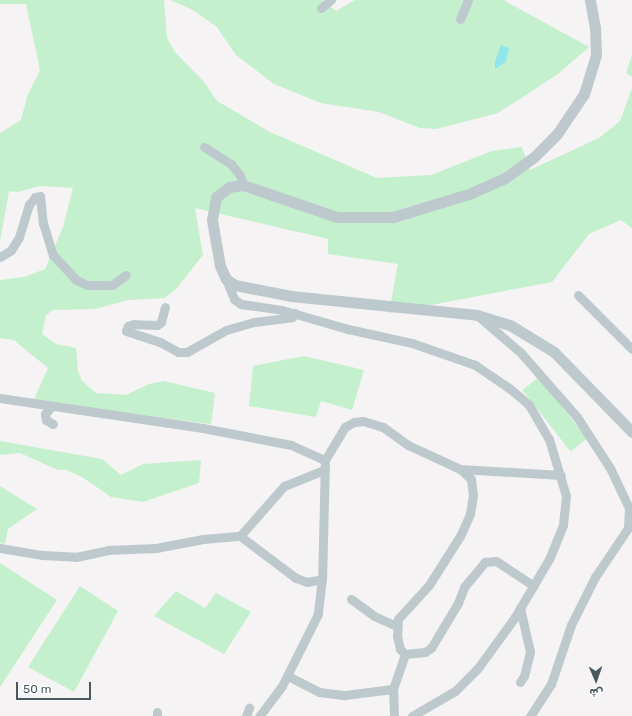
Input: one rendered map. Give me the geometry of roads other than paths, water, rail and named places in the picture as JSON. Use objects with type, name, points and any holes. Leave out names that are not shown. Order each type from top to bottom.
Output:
[{"type":"street","points":[[321,8],[331,0]]},
{"type":"street","points":[[460,18],[468,0]]},
{"type":"street","points":[[412,716],[455,691],[473,672],[520,608],[549,559],[563,526],[566,496],[561,475],[541,422],[529,405],[489,374],[461,359],[430,348],[348,329],[295,313],[241,304],[234,299],[217,251],[213,208],[216,197],[223,191],[243,184],[337,216],[393,217],[472,193],[505,178],[534,157],[557,134],[584,94],[596,55],[595,27],[590,0]]},
{"type":"street","points":[[204,147],[231,164],[240,174],[243,184]]},
{"type":"street","points":[[0,258],[11,250],[19,237],[29,205],[40,196],[43,223],[53,255],[76,280],[87,285],[108,285],[126,275]]},
{"type":"street","points":[[226,279],[243,288],[291,296],[477,315],[510,325],[547,347],[632,432]]},
{"type":"street","points":[[578,295],[632,349]]},
{"type":"street","points":[[165,308],[161,322],[157,325],[134,324],[128,326],[126,331],[160,342],[178,352],[187,352],[226,330],[254,322],[292,317],[295,313]]},
{"type":"street","points":[[477,315],[521,354],[577,417],[610,468],[629,508],[628,528],[595,577],[571,625],[550,684],[530,716]]},
{"type":"street","points":[[0,398],[50,407],[203,428],[291,445],[325,460]]},
{"type":"street","points":[[50,407],[45,414],[46,420],[53,424]]},
{"type":"street","points":[[259,716],[288,676],[318,614],[322,579],[325,460],[346,427],[354,422],[363,422],[383,427],[408,445],[460,468],[561,475]]},
{"type":"street","points":[[460,468],[471,479],[470,514],[440,570],[398,620],[396,626],[400,649],[405,654],[420,653],[431,648],[458,603],[464,587],[485,562],[496,561],[534,586]]},
{"type":"street","points":[[240,536],[284,486],[324,470]]},
{"type":"street","points":[[0,548],[42,556],[76,557],[108,550],[156,548],[203,539],[240,536],[296,578],[307,582],[322,579]]},
{"type":"street","points":[[351,599],[374,616],[396,626]]},
{"type":"street","points":[[520,608],[530,652],[524,676],[520,682]]},
{"type":"street","points":[[394,716],[393,689],[405,654]]},
{"type":"street","points":[[288,676],[319,692],[345,696],[393,689]]},
{"type":"water","points":[[501,45],[509,48],[506,62],[495,69],[495,61]]}]
